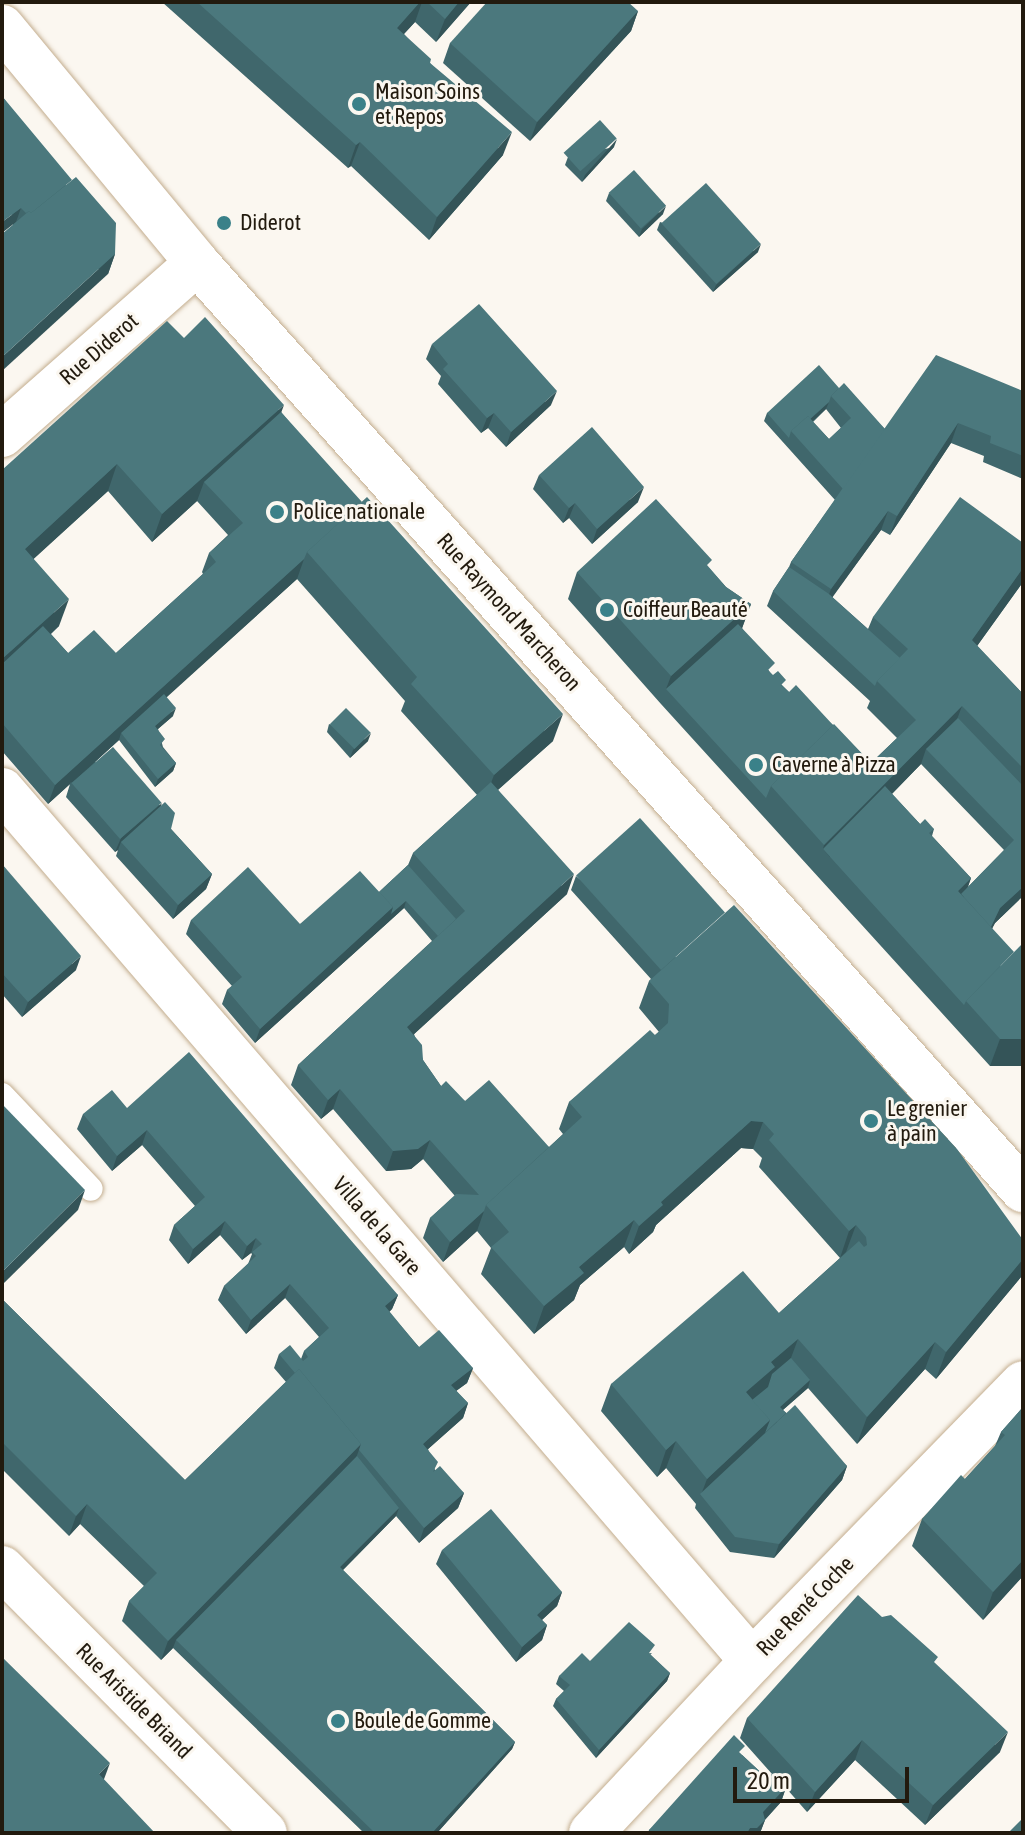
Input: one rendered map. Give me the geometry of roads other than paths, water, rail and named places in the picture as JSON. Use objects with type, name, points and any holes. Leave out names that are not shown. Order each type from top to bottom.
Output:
[{"type":"street","name":"Rue Raymond Marcheron","points":[[2,27],[197,263],[1017,1169]]},
{"type":"street","name":"Rue Diderot","points":[[2,435],[197,263]]},
{"type":"street","name":"Villa de la Gare","points":[[2,790],[752,1661]]},
{"type":"street","name":"Rue René Coche","points":[[591,1833],[752,1661],[1023,1383]]},
{"type":"street","name":"Rue Aristide Briand","points":[[2,1568],[265,1833]]},
{"type":"lane","points":[[2,1095],[91,1189]]},
{"type":"place","name":"Maison Soins et Repos","points":[[359,104]]},
{"type":"place","name":"Diderot","points":[[224,223]]},
{"type":"place","name":"Police nationale","points":[[277,512]]},
{"type":"place","name":"Coiffeur Beauté","points":[[607,610]]},
{"type":"place","name":"Caverne à Pizza","points":[[756,765]]},
{"type":"place","name":"Le grenier à pain","points":[[871,1121]]},
{"type":"place","name":"Boule de Gomme","points":[[338,1721]]}]
